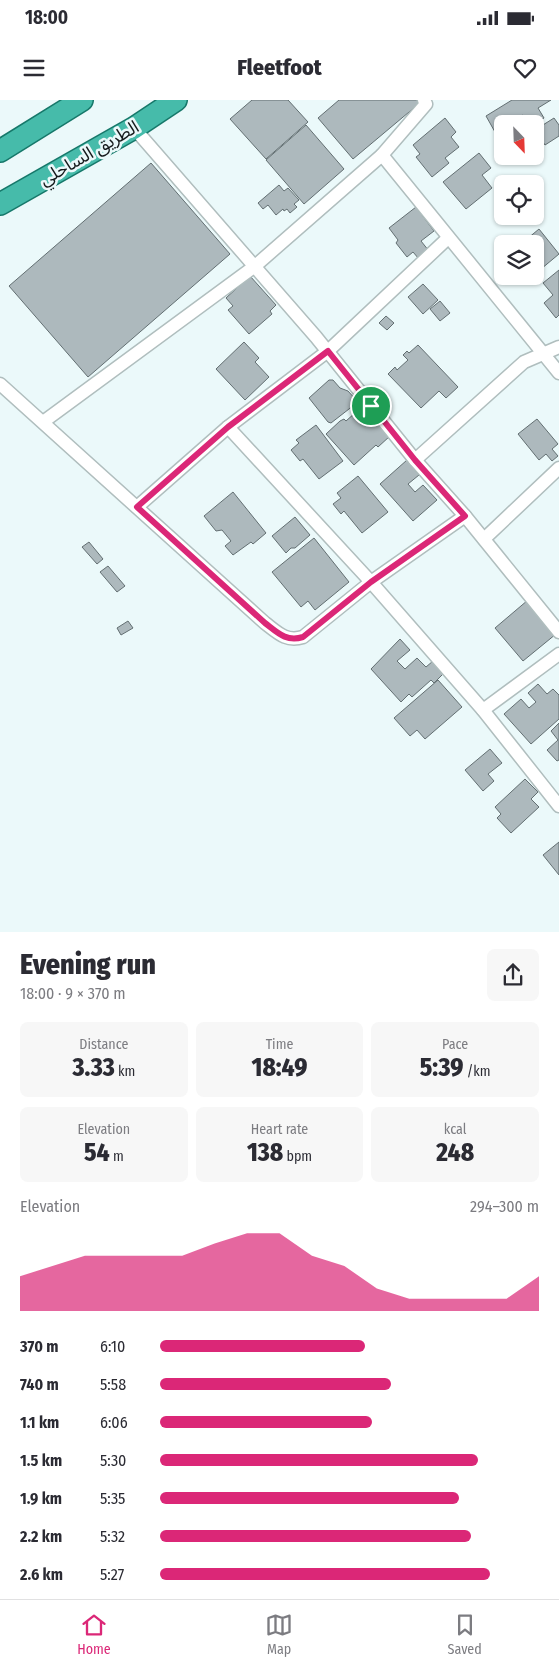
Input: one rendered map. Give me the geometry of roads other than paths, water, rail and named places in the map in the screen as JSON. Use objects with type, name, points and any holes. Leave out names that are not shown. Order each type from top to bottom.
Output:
[{"type":"highway","points":[[0,151],[82,100]]},
{"type":"highway","name":"الطريق الساحلي","points":[[0,204],[134,128],[176,100]]},
{"type":"street","points":[[42,422],[255,266],[382,155],[426,104],[424,100]]},
{"type":"street","points":[[134,128],[328,351],[415,460],[465,516],[558,629]]},
{"type":"street","points":[[382,155],[559,373]]},
{"type":"street","points":[[137,507],[228,427],[328,351],[448,238]]},
{"type":"street","points":[[415,460],[524,362],[559,348]]},
{"type":"street","points":[[0,384],[284,638],[294,640],[303,637],[371,582],[465,516]]},
{"type":"street","points":[[228,427],[371,582],[483,710],[559,806]]},
{"type":"street","points":[[484,539],[559,468]]},
{"type":"street","points":[[483,710],[559,654]]}]
